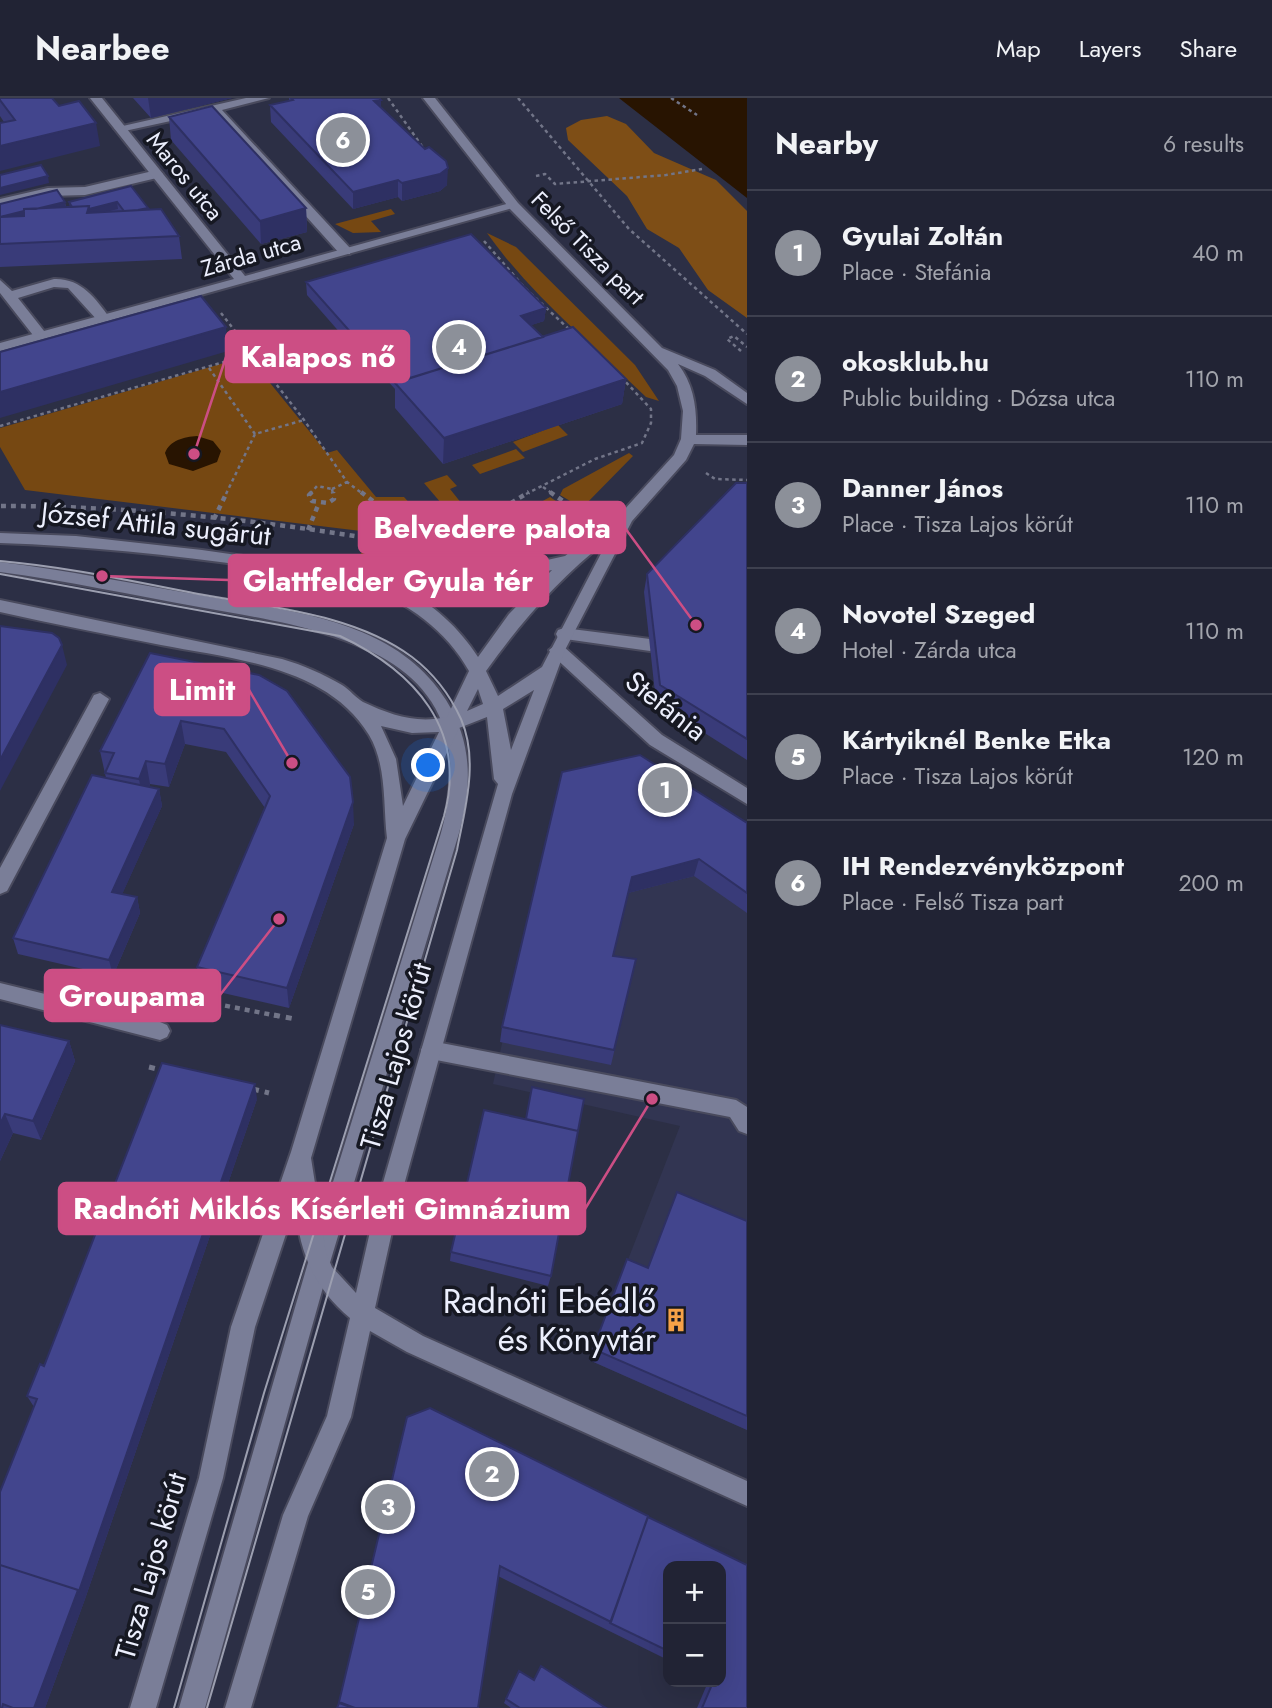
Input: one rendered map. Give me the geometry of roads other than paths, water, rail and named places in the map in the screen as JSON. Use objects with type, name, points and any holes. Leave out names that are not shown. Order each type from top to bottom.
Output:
[{"type":"street","name":"Maros utca","points":[[96,98],[242,280]]},
{"type":"street","points":[[120,128],[263,98]]},
{"type":"street","name":"Felső Tisza part","points":[[429,98],[514,206],[571,267],[658,350],[684,386],[690,411],[688,439]]},
{"type":"street","points":[[215,109],[345,251]]},
{"type":"street","points":[[0,203],[48,192],[85,191],[157,174]]},
{"type":"street","name":"Zárda utca","points":[[0,347],[514,206]]},
{"type":"street","points":[[10,296],[54,283],[75,284],[103,318]]},
{"type":"street","points":[[0,284],[41,335]]},
{"type":"street","points":[[658,350],[710,373],[747,400]]},
{"type":"street","points":[[688,439],[747,440]]},
{"type":"street","name":"Tisza Lajos körút","points":[[143,1708],[211,1478],[243,1327],[302,1152],[396,839],[479,669],[515,618],[570,561],[629,515],[676,465],[688,439]]},
{"type":"street","name":"Tisza Lajos körút","points":[[238,1708],[296,1516],[339,1418],[364,1317],[385,1214],[503,794],[560,642],[629,515]]},
{"type":"street","name":"József Attila sugárút","points":[[0,538],[122,546],[274,564],[368,581],[398,593],[425,610],[448,631],[479,669],[497,707],[504,755],[503,794]]},
{"type":"street","points":[[368,581],[427,585],[476,582],[570,561]]},
{"type":"street","name":"Tisza Lajos körút","points":[[0,567],[248,610],[345,630],[385,649],[410,667],[428,685],[451,723],[460,765],[460,789],[454,818],[318,1266],[192,1708]]},
{"type":"street","points":[[0,607],[258,658],[309,676],[374,715],[415,727],[451,723],[497,707],[548,671]]},
{"type":"street","points":[[560,642],[650,645]]},
{"type":"street","name":"Stefánia","points":[[560,642],[656,740],[747,797]]},
{"type":"street","points":[[0,886],[100,698]]},
{"type":"street","points":[[354,701],[377,732],[390,762],[396,839]]},
{"type":"street","points":[[0,991],[160,1031]]},
{"type":"street","points":[[430,1050],[736,1110],[747,1124]]},
{"type":"street","points":[[302,1152],[310,1245],[328,1285],[364,1317],[415,1344],[747,1494]]},
{"type":"tram line","points":[[0,561],[77,571],[285,609],[365,631],[412,657],[427,670],[452,701],[461,719],[469,751],[467,801],[457,850],[207,1708]]},
{"type":"tram line","points":[[0,574],[340,636],[367,650],[412,685],[429,706],[441,730],[448,756],[449,785],[444,816],[264,1393],[174,1708]]},
{"type":"place","name":"IH Rendezvényközpont","points":[[343,140]]},
{"type":"place","name":"Novotel Szeged","points":[[459,347]]},
{"type":"place","name":"Kalapos nő","points":[[194,454]]},
{"type":"place","name":"Glattfelder Gyula tér","points":[[102,576]]},
{"type":"place","name":"Belvedere palota","points":[[696,625]]},
{"type":"place","name":"Limit","points":[[292,763]]},
{"type":"place","name":"Gyulai Zoltán","points":[[665,790]]},
{"type":"place","name":"Groupama","points":[[279,919]]},
{"type":"place","name":"Radnóti Miklós Kísérleti Gimnázium","points":[[652,1099]]},
{"type":"place","name":"Radnóti Ebédlő és Könyvtár","points":[[676,1320]]},
{"type":"place","name":"okosklub.hu","points":[[492,1474]]},
{"type":"place","name":"Danner János","points":[[388,1507]]},
{"type":"place","name":"Kártyiknél Benke Etka","points":[[368,1592]]}]
